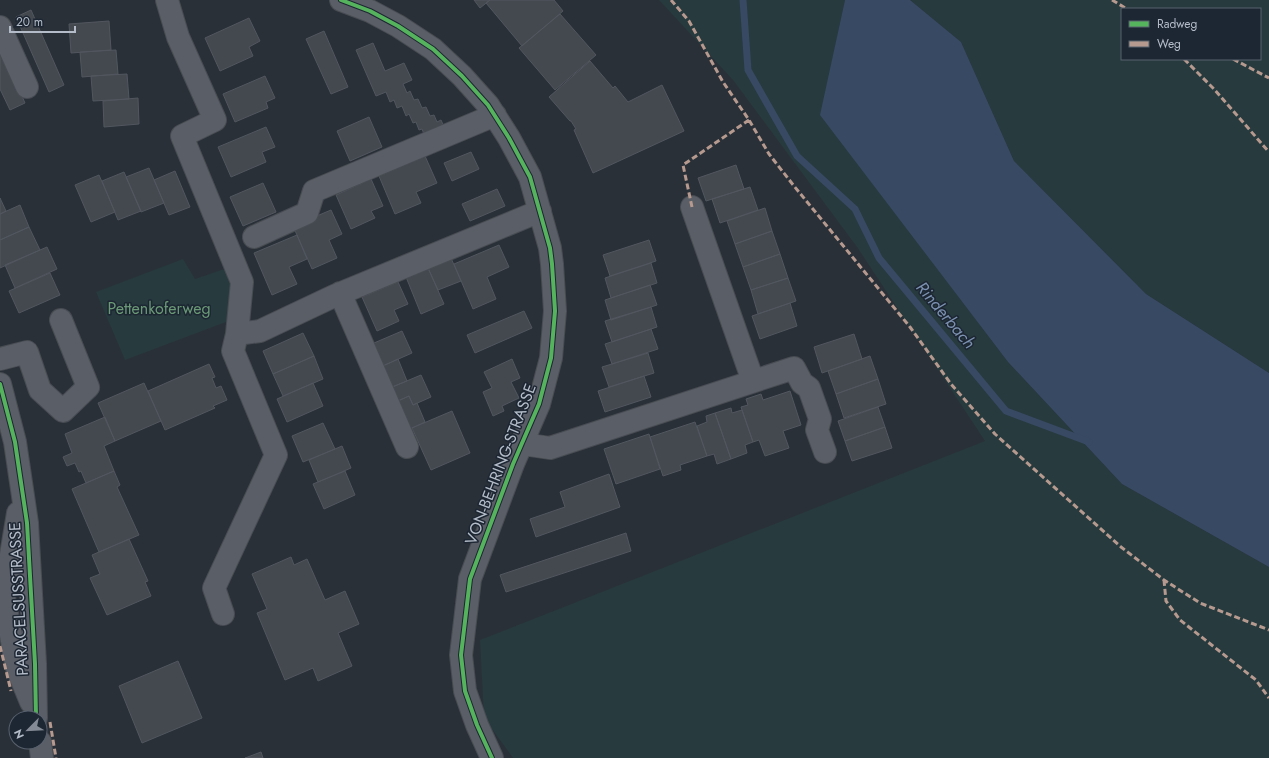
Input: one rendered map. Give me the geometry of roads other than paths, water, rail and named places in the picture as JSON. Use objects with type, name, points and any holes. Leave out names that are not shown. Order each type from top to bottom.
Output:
[{"type":"street","points":[[168,0],[178,37],[215,120],[182,136],[242,282],[237,334],[233,350],[276,455],[214,588],[223,614]]},
{"type":"street","name":"VON-BEHRING-STRASSE","points":[[341,0],[370,11],[398,26],[433,49],[468,82],[488,105],[509,138],[530,177],[550,248],[555,311],[550,358],[539,404],[514,464],[470,579],[461,654],[465,691],[477,725],[492,758]]},
{"type":"street","points":[[0,26],[27,87]]},
{"type":"street","points":[[254,237],[307,213],[314,191],[495,115]]},
{"type":"street","points":[[692,207],[753,381]]},
{"type":"street","points":[[237,334],[260,331],[340,293],[540,211]]},
{"type":"street","points":[[340,293],[407,447]]},
{"type":"street","points":[[0,359],[26,352],[40,390],[63,411],[88,387],[61,320]]},
{"type":"street","points":[[523,444],[550,448],[794,368],[802,383],[809,388],[820,419],[817,430],[825,452]]},
{"type":"street","name":"PARACELSUSSTRASSE","points":[[0,384],[15,442],[27,523],[35,664],[35,710]]},
{"type":"street","name":"PARACELSUSSTRASSE","points":[[22,487],[2,596],[17,668],[33,710]]},
{"type":"street","points":[[2,596],[31,593]]},
{"type":"water","points":[[845,0],[910,0],[961,42],[1014,161],[1146,294],[1269,373],[1269,567],[1122,484],[1008,362],[820,115]]},
{"type":"waterway","name":"Rinderbach","points":[[743,0],[748,70],[797,156],[855,209],[879,258],[1006,411],[1089,442]]},
{"type":"park label","name":"Pettenkoferweg","points":[[159,308]]}]
